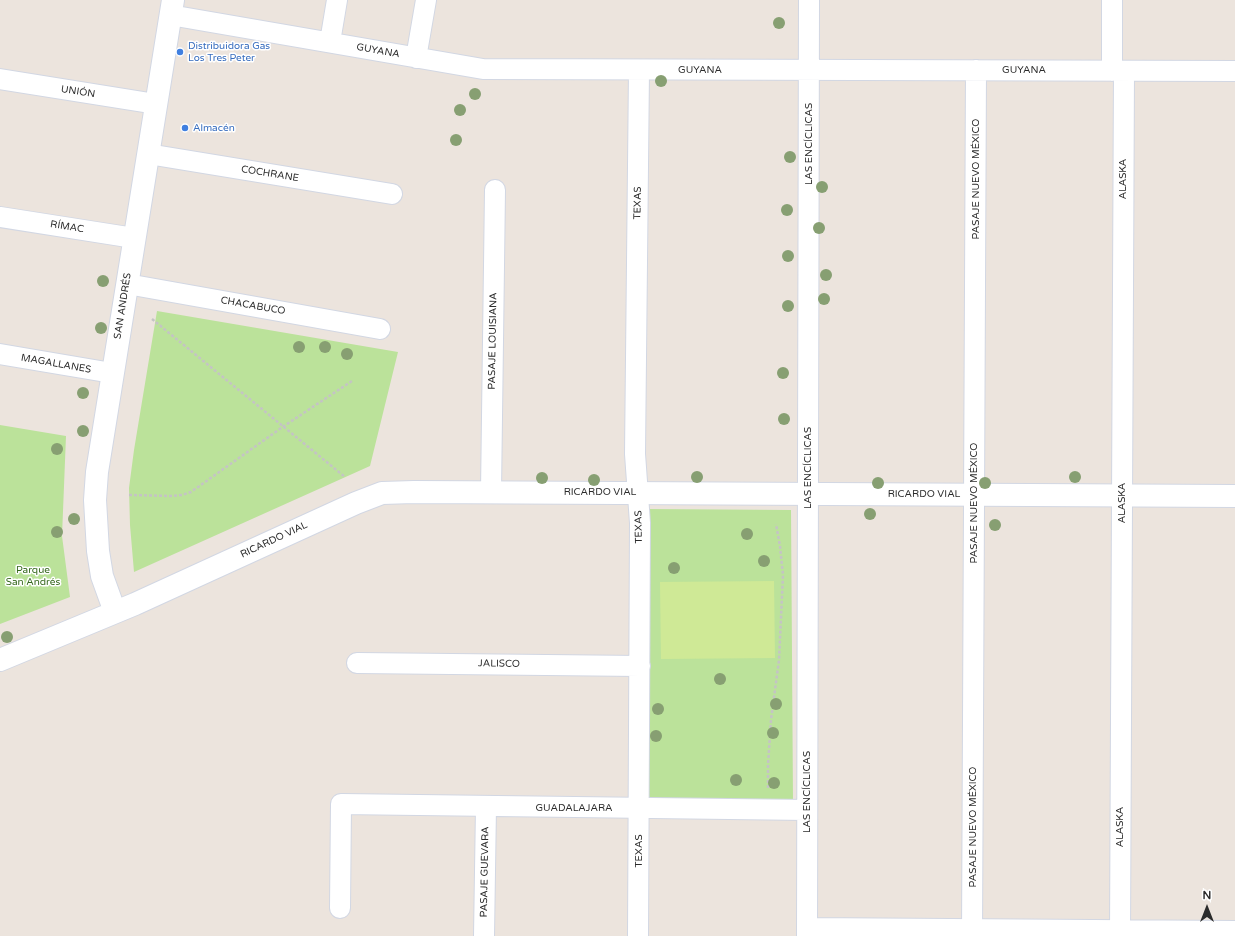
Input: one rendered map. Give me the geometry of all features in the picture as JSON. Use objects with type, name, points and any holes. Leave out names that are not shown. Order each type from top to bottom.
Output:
[{"type":"street","points":[[330,42],[337,0]]},
{"type":"street","points":[[416,58],[426,0]]},
{"type":"street","name":"LAS ENCÍCLICAS","points":[[807,932],[809,0]]},
{"type":"street","name":"ALASKA","points":[[1112,0],[1118,71],[1122,495],[1120,933]]},
{"type":"street","name":"GUYANA","points":[[172,8],[330,42],[483,69],[1235,71]]},
{"type":"street","name":"SAN ANDRÉS","points":[[115,612],[102,576],[95,530],[97,472],[172,8]]},
{"type":"street","name":"TEXAS","points":[[638,936],[640,666],[638,493],[635,454],[639,70]]},
{"type":"street","name":"PASAJE NUEVO MÉXICO","points":[[972,932],[976,70]]},
{"type":"street","name":"UNIÓN","points":[[0,79],[156,104]]},
{"type":"street","name":"COCHRANE","points":[[148,154],[392,194]]},
{"type":"street","name":"PASAJE LOUISIANA","points":[[491,492],[495,190]]},
{"type":"street","name":"RÍMAC","points":[[0,217],[134,238]]},
{"type":"street","name":"CHACABUCO","points":[[127,284],[380,329]]},
{"type":"street","name":"MAGALLANES","points":[[0,354],[112,373]]},
{"type":"street","name":"RICARDO VIAL","points":[[0,660],[115,612],[371,496],[394,492],[1235,496]]},
{"type":"street","name":"JALISCO","points":[[357,663],[640,666]]},
{"type":"street","name":"GUADALAJARA","points":[[340,908],[340,804],[807,810]]},
{"type":"street","name":"PASAJE GUEVARA","points":[[484,936],[486,807]]},
{"type":"street","points":[[807,932],[1120,933],[1235,931]]},
{"type":"path","points":[[152,318],[345,477]]},
{"type":"path","points":[[129,495],[172,496],[191,492],[284,426],[352,381]]},
{"type":"path","points":[[771,810],[768,765],[771,720],[779,660],[783,575],[776,524]]},
{"type":"green space","points":[[157,311],[398,352],[370,466],[134,572],[130,525],[129,488]]},
{"type":"green space","name":"Parque San Andrés","points":[[0,425],[66,436],[62,536],[70,597],[0,624]]},
{"type":"green space","points":[[646,509],[791,510],[793,802],[648,798]]},
{"type":"green space","points":[[774,581],[775,658],[661,659],[660,582]]},
{"type":"place","name":"Distribuidora Gas Los Tres Peter","points":[[180,52]]},
{"type":"place","name":"Almacén","points":[[185,128]]}]
